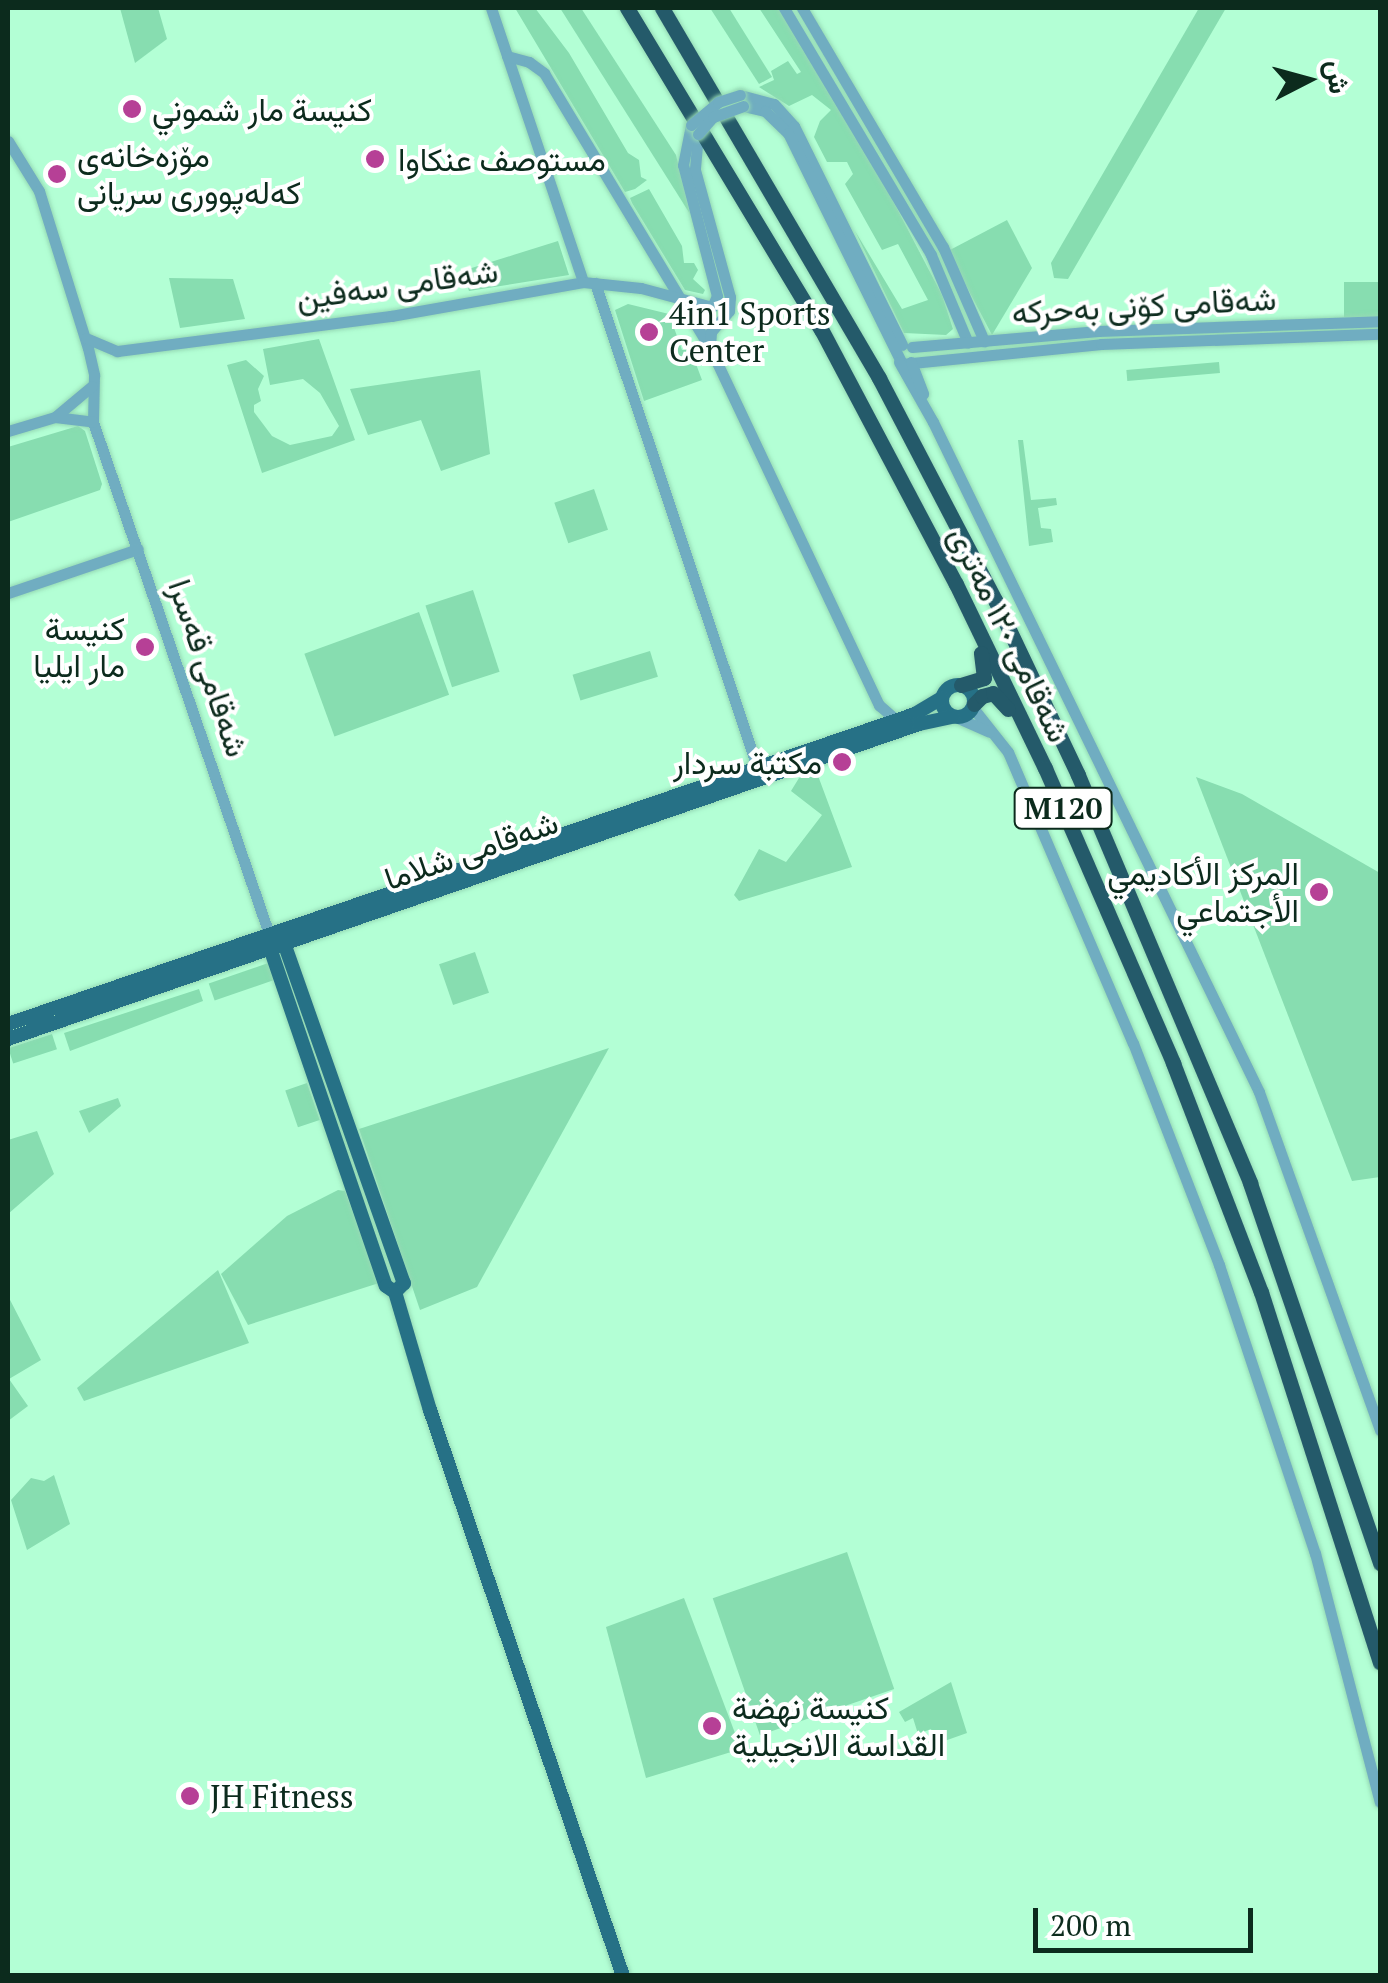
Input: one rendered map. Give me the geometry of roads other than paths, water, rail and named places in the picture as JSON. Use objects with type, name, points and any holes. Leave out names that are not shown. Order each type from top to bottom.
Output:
[{"type":"highway","name":"شەقامی ١٢٠ مەتری","points":[[627,8],[822,332],[964,602],[1034,745],[1141,986],[1261,1292],[1380,1662]]},
{"type":"highway","name":"شەقامی ١٢٠ مەتری","points":[[662,8],[879,378],[995,600],[1071,759],[1238,1152],[1318,1369],[1380,1563]]},
{"type":"highway","points":[[961,685],[978,684],[986,671],[964,602]]},
{"type":"highway","points":[[974,706],[987,693],[999,696],[1034,745]]},
{"type":"main road","name":"شەقامی شلاما","points":[[578,836],[757,767],[896,720],[942,698],[947,689],[961,685]]},
{"type":"main road","points":[[961,685],[970,690],[974,706]]},
{"type":"main road","points":[[942,698],[943,707],[956,717]]},
{"type":"main road","name":"شەقامی شلاما","points":[[8,1039],[278,948],[578,836],[919,724],[956,717],[974,706]]},
{"type":"main road","name":"شەقامی شلاما","points":[[8,1024],[278,948]]},
{"type":"main road","points":[[278,948],[386,1286],[395,1292],[430,1410],[623,1976]]},
{"type":"street","points":[[491,8],[757,767]]},
{"type":"street","points":[[784,8],[931,255],[968,342]]},
{"type":"street","points":[[802,8],[944,247],[984,341]]},
{"type":"street","points":[[508,56],[528,62],[544,74],[712,352],[856,659],[882,710],[896,720]]},
{"type":"street","points":[[709,316],[728,311],[730,297],[695,170],[695,130],[742,101],[765,111],[788,133],[905,355],[933,422],[1259,1092],[1380,1430]]},
{"type":"street","name":"شەقامی قەسرا","points":[[8,141],[39,191],[86,338],[93,380],[93,422],[278,948]]},
{"type":"street","name":"شەقامی سەفین","points":[[117,351],[391,316],[589,282],[641,288],[709,316]]},
{"type":"street","points":[[960,318],[974,313]]},
{"type":"street","points":[[702,335],[709,316]]},
{"type":"street","points":[[709,316],[712,352]]},
{"type":"street","name":"شەقامی کۆنی بەحرکە","points":[[905,355],[968,342],[1098,331],[1380,321]]},
{"type":"street","name":"شەقامی کۆنی بەحرکە","points":[[905,355],[1380,334]]},
{"type":"street","points":[[55,417],[117,351],[86,338]]},
{"type":"street","points":[[8,432],[55,417],[93,422]]},
{"type":"street","points":[[8,593],[138,548]]},
{"type":"street","points":[[856,659],[875,713],[873,728]]},
{"type":"street","points":[[974,706],[999,736],[1016,773],[1133,1043],[1225,1283],[1316,1552],[1380,1802]]},
{"type":"street","points":[[956,717],[994,736],[1016,773]]},
{"type":"place","name":"كنيسة مار شموني","points":[[132,109]]},
{"type":"place","name":"مستوصف عنكاوا","points":[[375,159]]},
{"type":"place","name":"مۆزەخانەی کەلەپووری سریانی","points":[[57,174]]},
{"type":"place","name":"4in1 Sports Center","points":[[649,332]]},
{"type":"place","name":"كنيسة مار ايليا","points":[[145,647]]},
{"type":"place","name":"مكتبة سردار","points":[[842,762]]},
{"type":"place","name":"المركز الأكاديمي الأجتماعي","points":[[1319,892]]},
{"type":"place","name":"كنيسة نهضة القداسة الانجيلية","points":[[712,1726]]},
{"type":"place","name":"JH Fitness","points":[[190,1796]]}]
